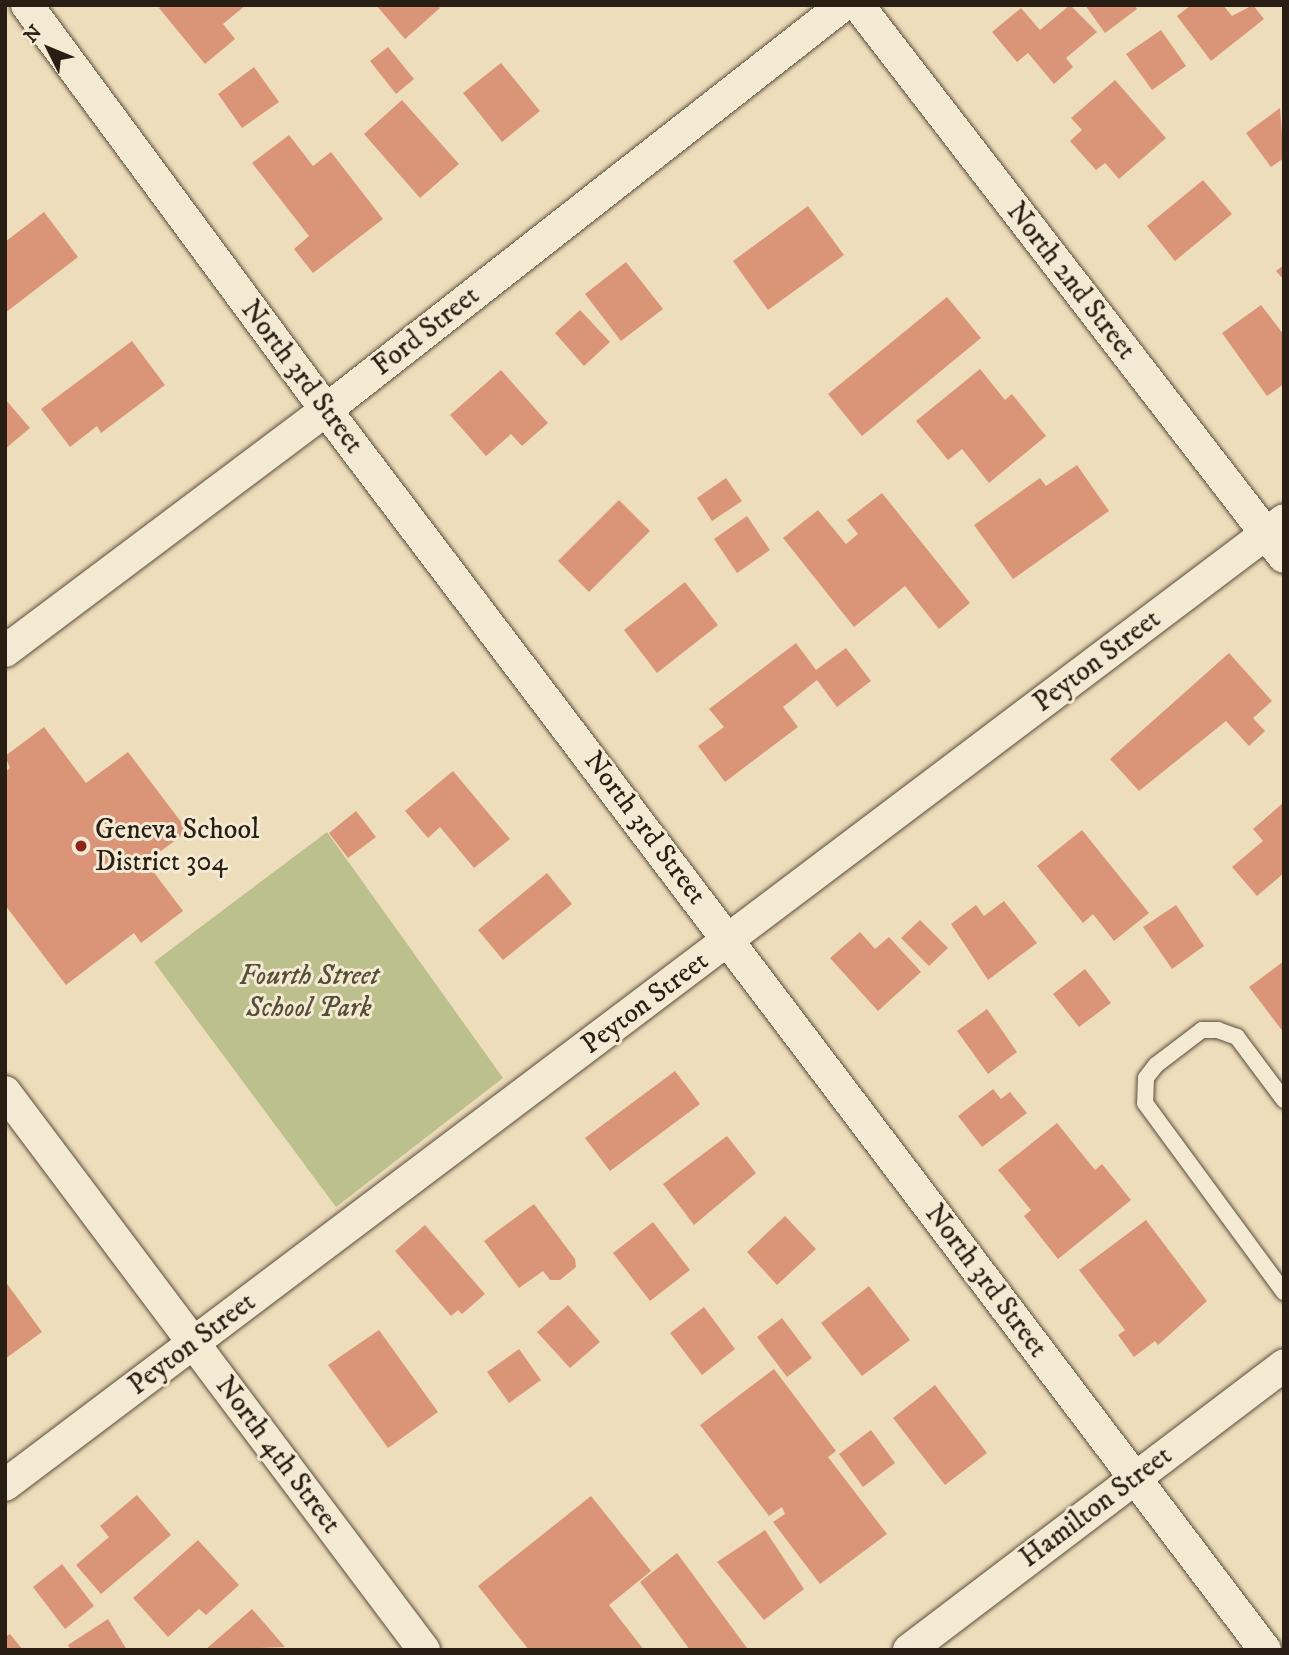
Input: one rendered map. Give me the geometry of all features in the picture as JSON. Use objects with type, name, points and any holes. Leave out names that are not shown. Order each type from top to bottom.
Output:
[{"type":"street","name":"North 3rd Street","points":[[27,5],[326,410],[1265,1650]]},
{"type":"street","name":"Ford Street","points":[[5,651],[326,410],[843,5]]},
{"type":"street","name":"North 2nd Street","points":[[858,5],[1278,537]]},
{"type":"street","name":"Peyton Street","points":[[5,1485],[729,939],[1278,537]]},
{"type":"street","name":"North 4th Street","points":[[5,1092],[424,1650]]},
{"type":"street","name":"Hamilton Street","points":[[909,1650],[1284,1365]]},
{"type":"lane","points":[[1284,1100],[1237,1037],[1218,1030],[1202,1030],[1156,1065],[1146,1078],[1144,1103],[1284,1292]]},
{"type":"green space","name":"Fourth Street School Park","points":[[327,832],[503,1078],[336,1207],[154,962]]},
{"type":"building","points":[[163,5],[246,5],[223,24],[235,39],[205,64],[159,8]]},
{"type":"building","points":[[376,5],[437,5],[440,8],[405,39]]},
{"type":"building","points":[[1070,5],[1097,32],[1066,58],[1073,67],[1054,84],[1028,53],[1017,62],[992,32],[1021,8],[1040,30]]},
{"type":"building","points":[[1085,5],[1134,5],[1137,9],[1105,33]]},
{"type":"building","points":[[1191,5],[1223,5],[1232,16],[1253,5],[1264,19],[1211,61],[1177,16]]},
{"type":"building","points":[[1161,30],[1186,66],[1152,90],[1126,54]]},
{"type":"building","points":[[388,47],[414,79],[396,94],[370,61]]},
{"type":"building","points":[[501,63],[540,111],[502,142],[463,93]]},
{"type":"building","points":[[254,67],[279,102],[242,128],[218,94]]},
{"type":"building","points":[[1115,80],[1166,138],[1119,179],[1105,163],[1096,170],[1070,141],[1082,130],[1071,118]]},
{"type":"building","points":[[402,100],[459,164],[420,198],[364,134]]},
{"type":"building","points":[[1280,108],[1284,158],[1271,167],[1246,133]]},
{"type":"building","points":[[289,135],[313,166],[331,152],[383,219],[313,273],[294,249],[309,236],[252,163]]},
{"type":"building","points":[[1203,180],[1232,214],[1175,261],[1147,226]]},
{"type":"building","points":[[808,206],[844,255],[768,310],[733,261]]},
{"type":"building","points":[[44,212],[78,257],[5,313],[5,242]]},
{"type":"building","points":[[626,262],[663,309],[621,341],[585,294]]},
{"type":"building","points":[[1284,265],[1284,280],[1276,271]]},
{"type":"building","points":[[947,297],[981,338],[862,436],[828,394]]},
{"type":"building","points":[[1261,305],[1284,335],[1284,384],[1267,396],[1222,333]]},
{"type":"building","points":[[580,310],[610,342],[584,366],[555,333]]},
{"type":"building","points":[[132,341],[165,385],[101,433],[97,426],[70,447],[41,409]]},
{"type":"building","points":[[980,369],[1005,400],[1012,394],[1046,436],[989,483],[962,449],[948,460],[916,421]]},
{"type":"building","points":[[501,370],[548,423],[522,446],[511,434],[486,456],[450,415]]},
{"type":"building","points":[[5,399],[30,428],[5,449]]},
{"type":"building","points":[[1077,465],[1109,511],[1013,579],[974,525],[1040,478],[1046,486]]},
{"type":"building","points":[[726,478],[742,501],[712,521],[697,498]]},
{"type":"building","points":[[882,493],[970,603],[939,629],[905,586],[854,627],[783,538],[818,510],[846,544],[858,534],[847,520]]},
{"type":"building","points":[[619,500],[650,531],[589,592],[558,561]]},
{"type":"building","points":[[747,516],[770,550],[737,573],[714,539]]},
{"type":"building","points":[[685,582],[718,625],[657,673],[624,630]]},
{"type":"building","points":[[796,643],[816,670],[846,648],[871,681],[837,707],[817,680],[783,707],[798,727],[725,782],[698,746],[724,727],[709,709]]},
{"type":"building","points":[[1229,653],[1272,701],[1253,718],[1265,731],[1249,746],[1226,721],[1139,791],[1110,759]]},
{"type":"building","points":[[44,727],[86,783],[128,752],[188,831],[146,862],[183,911],[141,943],[134,933],[66,985],[5,905],[5,772],[10,768],[5,756]]},
{"type":"building","points":[[453,771],[510,839],[474,868],[440,827],[428,838],[405,811]]},
{"type":"building","points":[[1284,802],[1284,873],[1257,896],[1232,867],[1263,841],[1253,829]]},
{"type":"building","points":[[356,811],[376,837],[348,858],[329,833]]},
{"type":"building","points":[[1082,830],[1149,913],[1114,941],[1093,914],[1083,923],[1037,866]]},
{"type":"building","points":[[547,873],[572,904],[503,960],[478,930]]},
{"type":"building","points":[[1004,901],[1037,943],[988,980],[951,924],[976,905],[984,916]]},
{"type":"building","points":[[1176,905],[1204,946],[1172,969],[1143,927]]},
{"type":"building","points":[[920,920],[948,948],[929,966],[901,938]]},
{"type":"building","points":[[860,932],[875,949],[889,937],[921,972],[878,1011],[830,958]]},
{"type":"building","points":[[1284,961],[1284,1033],[1249,987]]},
{"type":"building","points":[[1085,969],[1111,1003],[1079,1027],[1053,994]]},
{"type":"building","points":[[987,1009],[1017,1052],[988,1074],[957,1031]]},
{"type":"building","points":[[675,1071],[700,1104],[610,1171],[585,1138]]},
{"type":"building","points":[[993,1089],[1001,1099],[1010,1092],[1027,1113],[982,1147],[958,1116]]},
{"type":"building","points":[[1057,1123],[1095,1170],[1102,1164],[1131,1200],[1058,1259],[1024,1216],[1031,1210],[998,1170]]},
{"type":"building","points":[[727,1136],[756,1173],[694,1225],[663,1184]]},
{"type":"building","points":[[534,1204],[575,1259],[576,1267],[560,1280],[550,1280],[543,1271],[519,1288],[484,1241]]},
{"type":"building","points":[[785,1216],[816,1249],[777,1285],[747,1252]]},
{"type":"building","points":[[1146,1220],[1207,1301],[1158,1345],[1155,1341],[1134,1357],[1118,1335],[1125,1330],[1079,1270]]},
{"type":"building","points":[[653,1222],[690,1270],[650,1301],[613,1253]]},
{"type":"building","points":[[425,1225],[485,1294],[462,1314],[458,1310],[451,1316],[395,1251]]},
{"type":"building","points":[[5,1281],[42,1332],[5,1359]]},
{"type":"building","points":[[869,1286],[910,1340],[862,1376],[821,1323]]},
{"type":"building","points":[[568,1305],[600,1342],[570,1368],[537,1332]]},
{"type":"building","points":[[704,1307],[735,1349],[702,1375],[670,1333]]},
{"type":"building","points":[[782,1318],[812,1358],[787,1377],[757,1337]]},
{"type":"building","points":[[379,1330],[438,1412],[388,1448],[328,1365]]},
{"type":"building","points":[[519,1349],[541,1380],[509,1403],[487,1372]]},
{"type":"building","points":[[774,1369],[836,1451],[828,1457],[887,1534],[820,1584],[773,1522],[785,1514],[782,1507],[769,1516],[700,1425]]},
{"type":"building","points":[[935,1385],[987,1453],[945,1485],[893,1418]]},
{"type":"building","points":[[871,1430],[895,1463],[863,1487],[839,1454]]},
{"type":"building","points":[[137,1495],[171,1535],[101,1594],[76,1565],[109,1537],[100,1526]]},
{"type":"building","points":[[591,1496],[651,1571],[609,1605],[644,1650],[529,1650],[478,1586]]},
{"type":"building","points":[[765,1530],[804,1589],[764,1620],[717,1562]]},
{"type":"building","points":[[198,1540],[239,1585],[206,1615],[199,1609],[168,1637],[133,1598]]},
{"type":"building","points":[[677,1553],[747,1648],[690,1650],[640,1582]]},
{"type":"building","points":[[62,1564],[94,1606],[65,1629],[33,1587]]},
{"type":"building","points":[[252,1609],[285,1647],[205,1650]]},
{"type":"building","points":[[108,1619],[127,1650],[71,1650],[68,1645]]},
{"type":"building","points":[[10,1634],[23,1650],[5,1650],[5,1637]]},
{"type":"place","name":"Geneva School District 304","points":[[81,846]]}]
